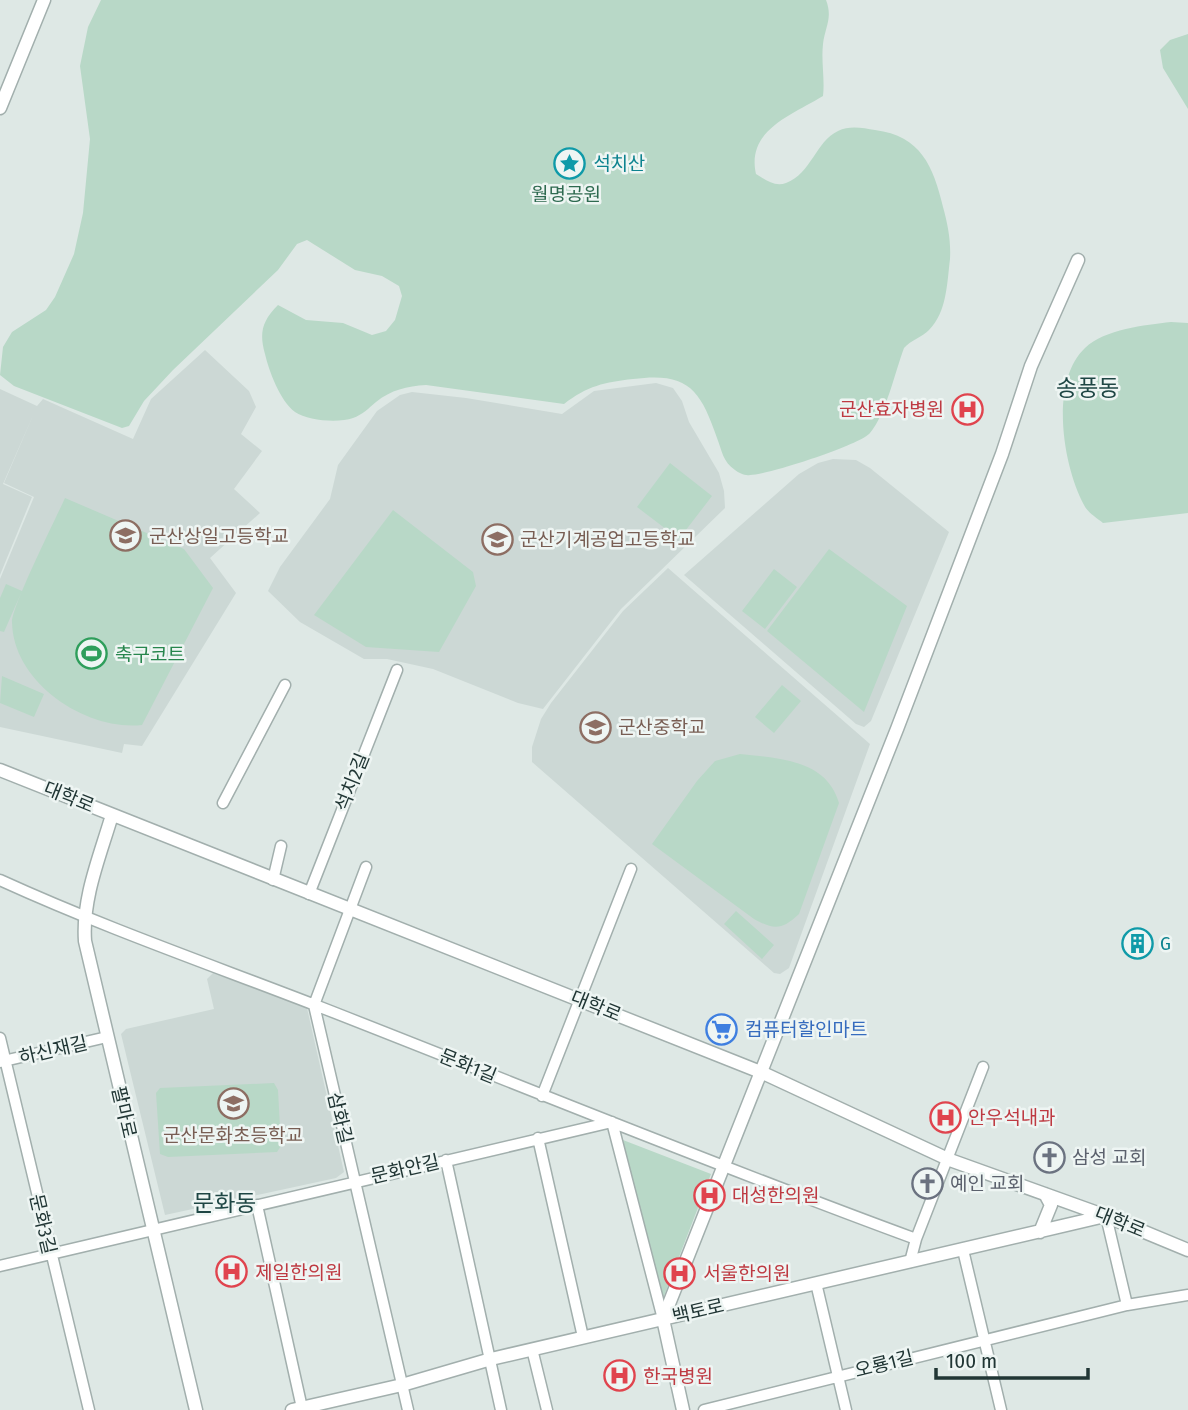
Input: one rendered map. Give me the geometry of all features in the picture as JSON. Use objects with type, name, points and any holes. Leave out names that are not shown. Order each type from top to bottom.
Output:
[{"type":"street","points":[[0,107],[44,0]]},
{"type":"street","points":[[663,1319],[763,1073],[983,504],[1031,366],[1078,260]]},
{"type":"street","name":"석치2길","points":[[309,894],[397,670]]},
{"type":"street","points":[[223,803],[285,685]]},
{"type":"street","name":"대학로","points":[[0,770],[763,1073],[950,1160],[1106,1216],[1188,1250]]},
{"type":"street","name":"팔마로","points":[[112,815],[83,918],[85,941],[196,1410]]},
{"type":"street","points":[[273,880],[281,846]]},
{"type":"street","points":[[314,1004],[366,867]]},
{"type":"street","points":[[542,1096],[631,869]]},
{"type":"street","name":"문화1길","points":[[0,880],[83,918],[314,1004],[725,1168],[916,1239]]},
{"type":"street","name":"삼화길","points":[[314,1004],[408,1410]]},
{"type":"street","name":"하신재길","points":[[3,1062],[107,1037]]},
{"type":"street","name":"문화3길","points":[[0,1038],[3,1062],[89,1410]]},
{"type":"street","points":[[910,1262],[916,1239],[950,1160],[983,1067]]},
{"type":"street","points":[[612,1122],[663,1319],[682,1410]]},
{"type":"street","name":"문화안길","points":[[0,1266],[354,1180],[612,1122]]},
{"type":"street","points":[[538,1138],[583,1337]]},
{"type":"street","points":[[446,1160],[501,1410]]},
{"type":"street","points":[[1040,1232],[1051,1205],[1045,1194]]},
{"type":"street","points":[[257,1205],[297,1409]]},
{"type":"street","points":[[1106,1216],[1127,1305]]},
{"type":"street","name":"백토로","points":[[297,1409],[402,1385],[532,1349],[1106,1216]]},
{"type":"street","points":[[963,1250],[1001,1410]]},
{"type":"street","points":[[816,1283],[846,1410]]},
{"type":"street","name":"오룡1길","points":[[704,1410],[1127,1305],[1188,1296]]},
{"type":"street","points":[[532,1349],[547,1410]]},
{"type":"shaded area","name":"군산상일고등학교","points":[[205,350],[249,391],[256,407],[241,434],[262,451],[234,489],[260,513],[210,558],[236,593],[142,746],[124,744],[122,753],[0,727],[0,579],[34,497],[4,483],[34,413],[3,484],[32,497],[0,575],[0,389],[37,406],[43,399],[133,439],[151,399]]},
{"type":"shaded area","name":"군산기계공업고등학교","points":[[656,383],[673,388],[682,401],[689,422],[719,473],[725,508],[621,609],[543,709],[518,703],[433,669],[387,659],[364,659],[300,622],[268,591],[280,567],[330,499],[338,465],[377,411],[400,395],[412,392],[466,398],[562,414],[594,391]]},
{"type":"shaded area","points":[[833,459],[856,460],[870,468],[949,532],[871,721],[864,727],[856,724],[684,575],[799,474],[818,463]]},
{"type":"shaded area","name":"군산중학교","points":[[668,568],[870,744],[789,968],[780,974],[774,973],[532,762],[532,747],[541,719],[551,703],[623,611]]},
{"type":"shaded area","name":"군산문화초등학교","points":[[213,973],[307,1008],[344,1172],[336,1178],[165,1215],[121,1034],[126,1029],[214,1009],[207,979]]},
{"type":"green space","name":"월명공원","points":[[101,0],[826,0],[829,17],[823,51],[823,96],[786,117],[765,135],[758,146],[755,159],[756,174],[774,183],[782,184],[795,179],[830,136],[847,128],[891,133],[914,146],[923,155],[935,179],[948,227],[950,259],[943,306],[929,330],[904,348],[885,404],[870,433],[849,445],[813,458],[760,474],[746,475],[735,470],[725,460],[711,421],[697,396],[679,381],[667,378],[651,377],[605,383],[564,404],[426,385],[393,392],[347,420],[324,420],[295,412],[276,385],[263,347],[262,333],[265,322],[278,305],[306,320],[343,323],[372,335],[386,331],[395,320],[402,296],[399,286],[382,276],[355,270],[307,240],[297,244],[278,270],[173,370],[144,401],[129,426],[122,428],[14,386],[0,375],[3,347],[12,332],[46,310],[55,297],[74,254],[83,213],[90,139],[80,66],[88,27]]},
{"type":"green space","points":[[1188,34],[1188,109],[1163,68],[1160,50],[1170,40]]},
{"type":"green space","points":[[1171,322],[1188,323],[1188,513],[1103,523],[1085,508],[1070,469],[1063,425],[1067,381],[1074,363],[1085,348],[1103,336],[1126,329]]},
{"type":"green space","points":[[670,463],[712,496],[679,539],[637,507]]},
{"type":"green space","points":[[65,498],[184,549],[213,588],[142,725],[120,725],[98,720],[56,699],[25,665],[16,644],[12,622],[14,613]]},
{"type":"green space","points":[[393,510],[473,572],[476,586],[439,652],[366,647],[314,615]]},
{"type":"green space","points":[[829,549],[907,606],[864,712],[767,631]]},
{"type":"green space","points":[[774,569],[797,587],[765,629],[742,611]]},
{"type":"green space","points":[[6,584],[22,591],[4,632],[0,631],[0,598]]},
{"type":"green space","points":[[2,676],[44,694],[34,717],[0,703]]},
{"type":"green space","points":[[782,685],[801,701],[774,733],[755,717]]},
{"type":"green space","points":[[740,754],[785,760],[813,770],[833,789],[839,803],[799,914],[783,926],[767,925],[754,919],[652,844],[697,781],[715,761]]},
{"type":"green space","points":[[736,911],[774,945],[762,959],[724,924]]},
{"type":"green space","points":[[274,1083],[278,1090],[281,1146],[277,1152],[168,1157],[160,1154],[156,1093],[160,1088]]},
{"type":"green space","points":[[623,1140],[711,1174],[664,1296],[660,1298]]},
{"type":"place","name":"석치산","points":[[570,163]]},
{"type":"place","name":"군산효자병원","points":[[967,409]]},
{"type":"place","name":"군산상일고등학교","points":[[126,536]]},
{"type":"place","name":"군산기계공업고등학교","points":[[497,539]]},
{"type":"place","name":"축구코트","points":[[92,654]]},
{"type":"place","name":"군산중학교","points":[[595,727]]},
{"type":"place","name":"G","points":[[1137,943]]},
{"type":"place","name":"컴퓨터할인마트","points":[[722,1029]]},
{"type":"place","name":"군산문화초등학교","points":[[233,1104]]},
{"type":"place","name":"안우석내과","points":[[945,1117]]},
{"type":"place","name":"삼성 교회","points":[[1049,1157]]},
{"type":"place","name":"예인 교회","points":[[927,1183]]},
{"type":"place","name":"대성한의원","points":[[709,1195]]},
{"type":"place","name":"제일한의원","points":[[232,1272]]},
{"type":"place","name":"서울한의원","points":[[680,1273]]},
{"type":"place","name":"한국병원","points":[[620,1376]]},
{"type":"district","name":"송풍동","points":[[1088,388]]},
{"type":"district","name":"문화동","points":[[225,1203]]}]
